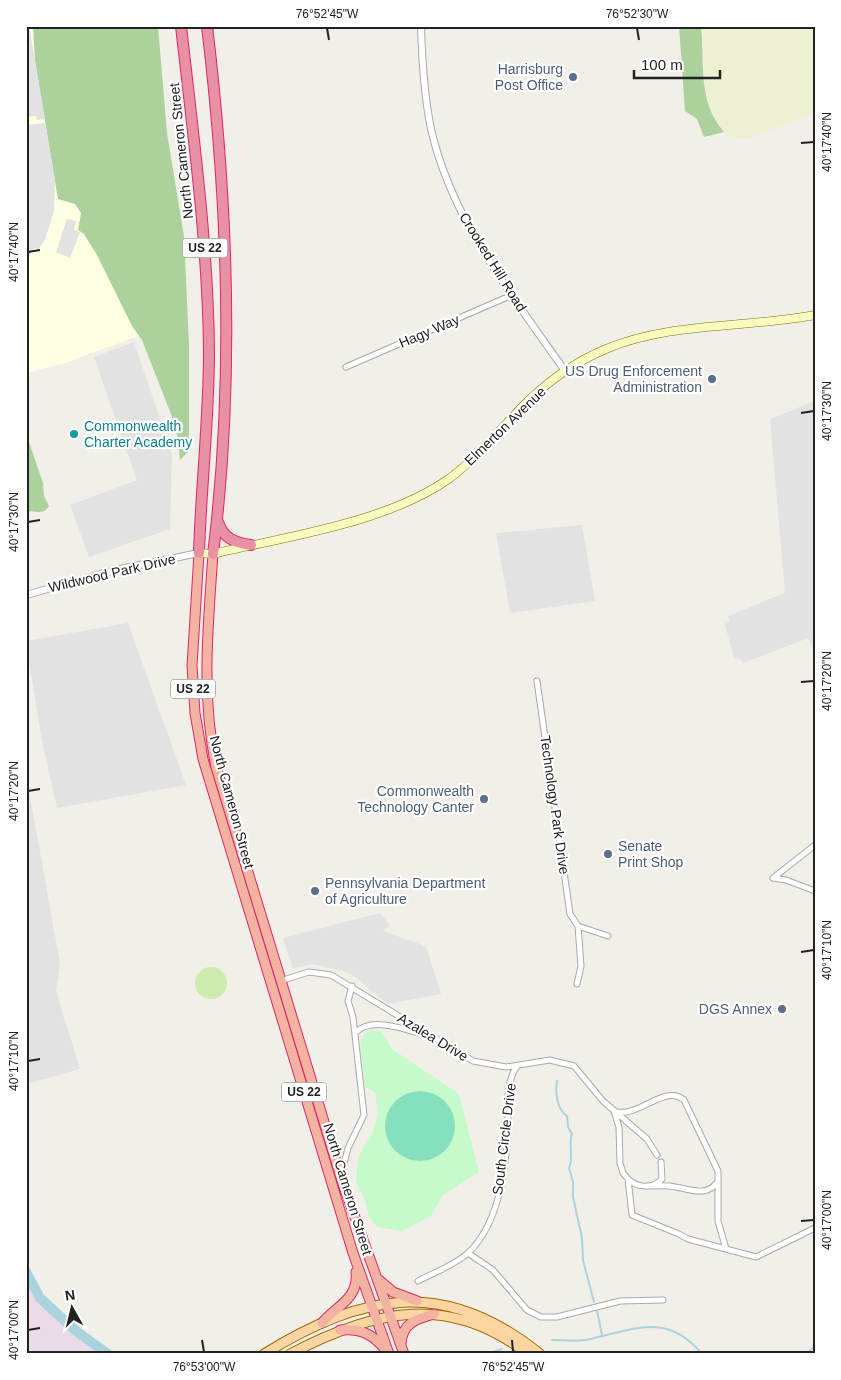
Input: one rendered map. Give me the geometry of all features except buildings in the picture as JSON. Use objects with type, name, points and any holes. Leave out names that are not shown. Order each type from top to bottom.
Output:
[{"type":"highway","name":"North Cameron Street","points":[[181,26],[202,217],[207,289],[208,411],[192,666],[197,728],[212,791],[270,983],[356,1264],[388,1353]]},
{"type":"highway","name":"US 22","points":[[207,26],[215,95]]},
{"type":"highway","points":[[213,26],[215,95]]},
{"type":"highway","name":"North Cameron Street","points":[[215,95],[223,202],[226,286],[226,401],[205,673],[210,737],[223,792],[342,1181],[402,1350]]},
{"type":"highway","points":[[218,521],[228,538],[237,543],[251,545]]},
{"type":"highway","points":[[322,1323],[351,1296],[356,1281],[356,1264]]},
{"type":"highway","points":[[376,1277],[389,1290],[417,1301]]},
{"type":"highway","points":[[402,1350],[403,1333],[406,1326],[417,1319],[434,1314]]},
{"type":"highway","points":[[340,1330],[354,1329],[365,1332],[375,1338],[388,1353]]},
{"type":"main road","name":"Elmerton Avenue","points":[[199,553],[213,554],[363,518],[398,506],[426,493],[468,462],[529,400],[565,372],[607,349],[654,334],[767,323],[815,315]]},
{"type":"main road","points":[[264,1354],[322,1323],[371,1306],[417,1301],[443,1304],[479,1315],[516,1336],[540,1354]]},
{"type":"main road","points":[[295,1353],[340,1330],[390,1317],[434,1314],[458,1317],[485,1326],[528,1354]]},
{"type":"street","name":"Crooked Hill Road","points":[[421,26],[427,106],[444,174],[475,239],[565,372]]},
{"type":"street","name":"Hagy Way","points":[[346,367],[512,295]]},
{"type":"street","name":"Wildwood Park Drive","points":[[29,593],[115,570],[199,553]]},
{"type":"street","name":"Technology Park Drive","points":[[537,681],[570,914],[578,926],[581,966],[577,984]]},
{"type":"street","points":[[815,845],[773,878],[786,880],[815,890]]},
{"type":"street","points":[[578,926],[608,936]]},
{"type":"street","name":"Azalea Drive","points":[[270,983],[304,973],[320,972],[331,975],[352,986],[467,1058],[481,1064],[497,1067],[517,1066],[550,1060],[574,1066],[614,1111],[644,1136],[657,1155]]},
{"type":"street","points":[[270,983],[280,980]]},
{"type":"street","points":[[342,1181],[345,1155],[364,1115],[355,1033],[348,997],[352,986]]},
{"type":"street","points":[[355,1033],[362,1027],[381,1026],[432,1037]]},
{"type":"street","name":"South Circle Drive","points":[[468,1253],[486,1227],[498,1196],[506,1146],[510,1082],[517,1066]]},
{"type":"street","points":[[726,1249],[718,1221],[716,1167],[682,1098],[665,1096],[633,1112],[614,1111],[619,1127],[621,1166],[628,1179],[632,1215],[679,1234],[688,1240],[756,1257],[815,1228]]},
{"type":"street","points":[[651,1186],[662,1179],[661,1162]]},
{"type":"street","points":[[628,1179],[636,1185],[673,1186],[701,1192],[713,1188],[718,1181]]},
{"type":"street","points":[[418,1281],[468,1253],[493,1270],[527,1310],[541,1318],[557,1317],[620,1301],[664,1300]]},
{"type":"shaded area","points":[[26,26],[141,26],[179,321],[62,364],[26,373]]},
{"type":"shaded area","points":[[26,26],[29,26],[45,119],[37,120],[36,116],[26,117]]},
{"type":"shaded area","points":[[701,26],[815,26],[815,113],[749,138],[736,139],[724,132],[712,119],[707,104]]},
{"type":"shaded area","points":[[45,123],[55,180],[54,211],[45,240],[38,250],[35,248],[26,260],[26,125]]},
{"type":"shaded area","points":[[67,219],[76,221],[74,230],[80,232],[70,258],[56,252]]},
{"type":"shaded area","points":[[134,342],[172,454],[170,529],[89,557],[70,505],[137,480],[94,357]]},
{"type":"shaded area","points":[[815,401],[815,655],[808,638],[743,663],[739,658],[734,659],[725,624],[730,622],[728,616],[785,593],[770,419]]},
{"type":"shaded area","points":[[582,525],[595,601],[510,613],[496,533]]},
{"type":"shaded area","points":[[128,623],[186,785],[57,808],[41,736],[26,641]]},
{"type":"shaded area","points":[[26,774],[60,963],[56,991],[80,1069],[26,1084]]},
{"type":"shaded area","points":[[380,913],[390,925],[383,931],[422,945],[427,949],[441,994],[388,1004],[351,974],[313,964],[293,968],[283,938]]},
{"type":"shaded area","points":[[26,1279],[104,1354],[26,1354]]},
{"type":"green space","points":[[33,26],[158,26],[167,133],[184,236],[189,344],[189,451],[180,460],[176,427],[142,340],[132,326],[97,255],[84,234],[78,230],[81,213],[75,204],[58,199],[35,61]]},
{"type":"green space","points":[[679,26],[701,26],[706,95],[715,120],[724,132],[704,137],[697,119],[685,111]]},
{"type":"green space","points":[[26,433],[43,483],[44,496],[49,506],[41,512],[26,512]]},
{"type":"green space","points":[[211,967],[223,971],[227,983],[223,995],[211,999],[199,995],[195,983],[199,971]]},
{"type":"green space","points":[[372,1030],[381,1031],[392,1049],[459,1094],[479,1172],[443,1195],[431,1216],[402,1231],[377,1227],[369,1217],[365,1200],[356,1182],[358,1158],[373,1131],[378,1114],[375,1092],[365,1087],[360,1044],[364,1034]]},
{"type":"green space","points":[[420,1091],[433,1094],[445,1101],[452,1113],[455,1126],[452,1139],[445,1151],[433,1158],[420,1161],[407,1158],[395,1151],[388,1139],[385,1126],[388,1113],[395,1101],[407,1094]]},
{"type":"waterway","points":[[557,1081],[556,1091],[558,1100],[561,1109],[567,1116],[568,1127],[572,1134],[569,1168],[582,1238],[583,1260],[594,1302]]},
{"type":"waterway","points":[[26,1272],[40,1298],[76,1331],[108,1354]]},
{"type":"waterway","points":[[597,1311],[602,1335]]},
{"type":"waterway","points":[[552,1340],[586,1340],[636,1328],[663,1328],[689,1341],[702,1354]]},
{"type":"waterway","points":[[806,1354],[815,1346]]},
{"type":"waterway","points":[[488,1354],[502,1349]]},
{"type":"place","name":"Harrisburg Post Office","points":[[573,77]]},
{"type":"place","name":"US Drug Enforcement Administration","points":[[712,379]]},
{"type":"place","name":"Commonwealth Charter Academy","points":[[74,434]]},
{"type":"place","name":"Commonwealth Technology Canter","points":[[484,799]]},
{"type":"place","name":"Senate Print Shop","points":[[608,854]]},
{"type":"place","name":"Pennsylvania Department of Agriculture","points":[[315,891]]},
{"type":"place","name":"DGS Annex","points":[[782,1009]]}]
